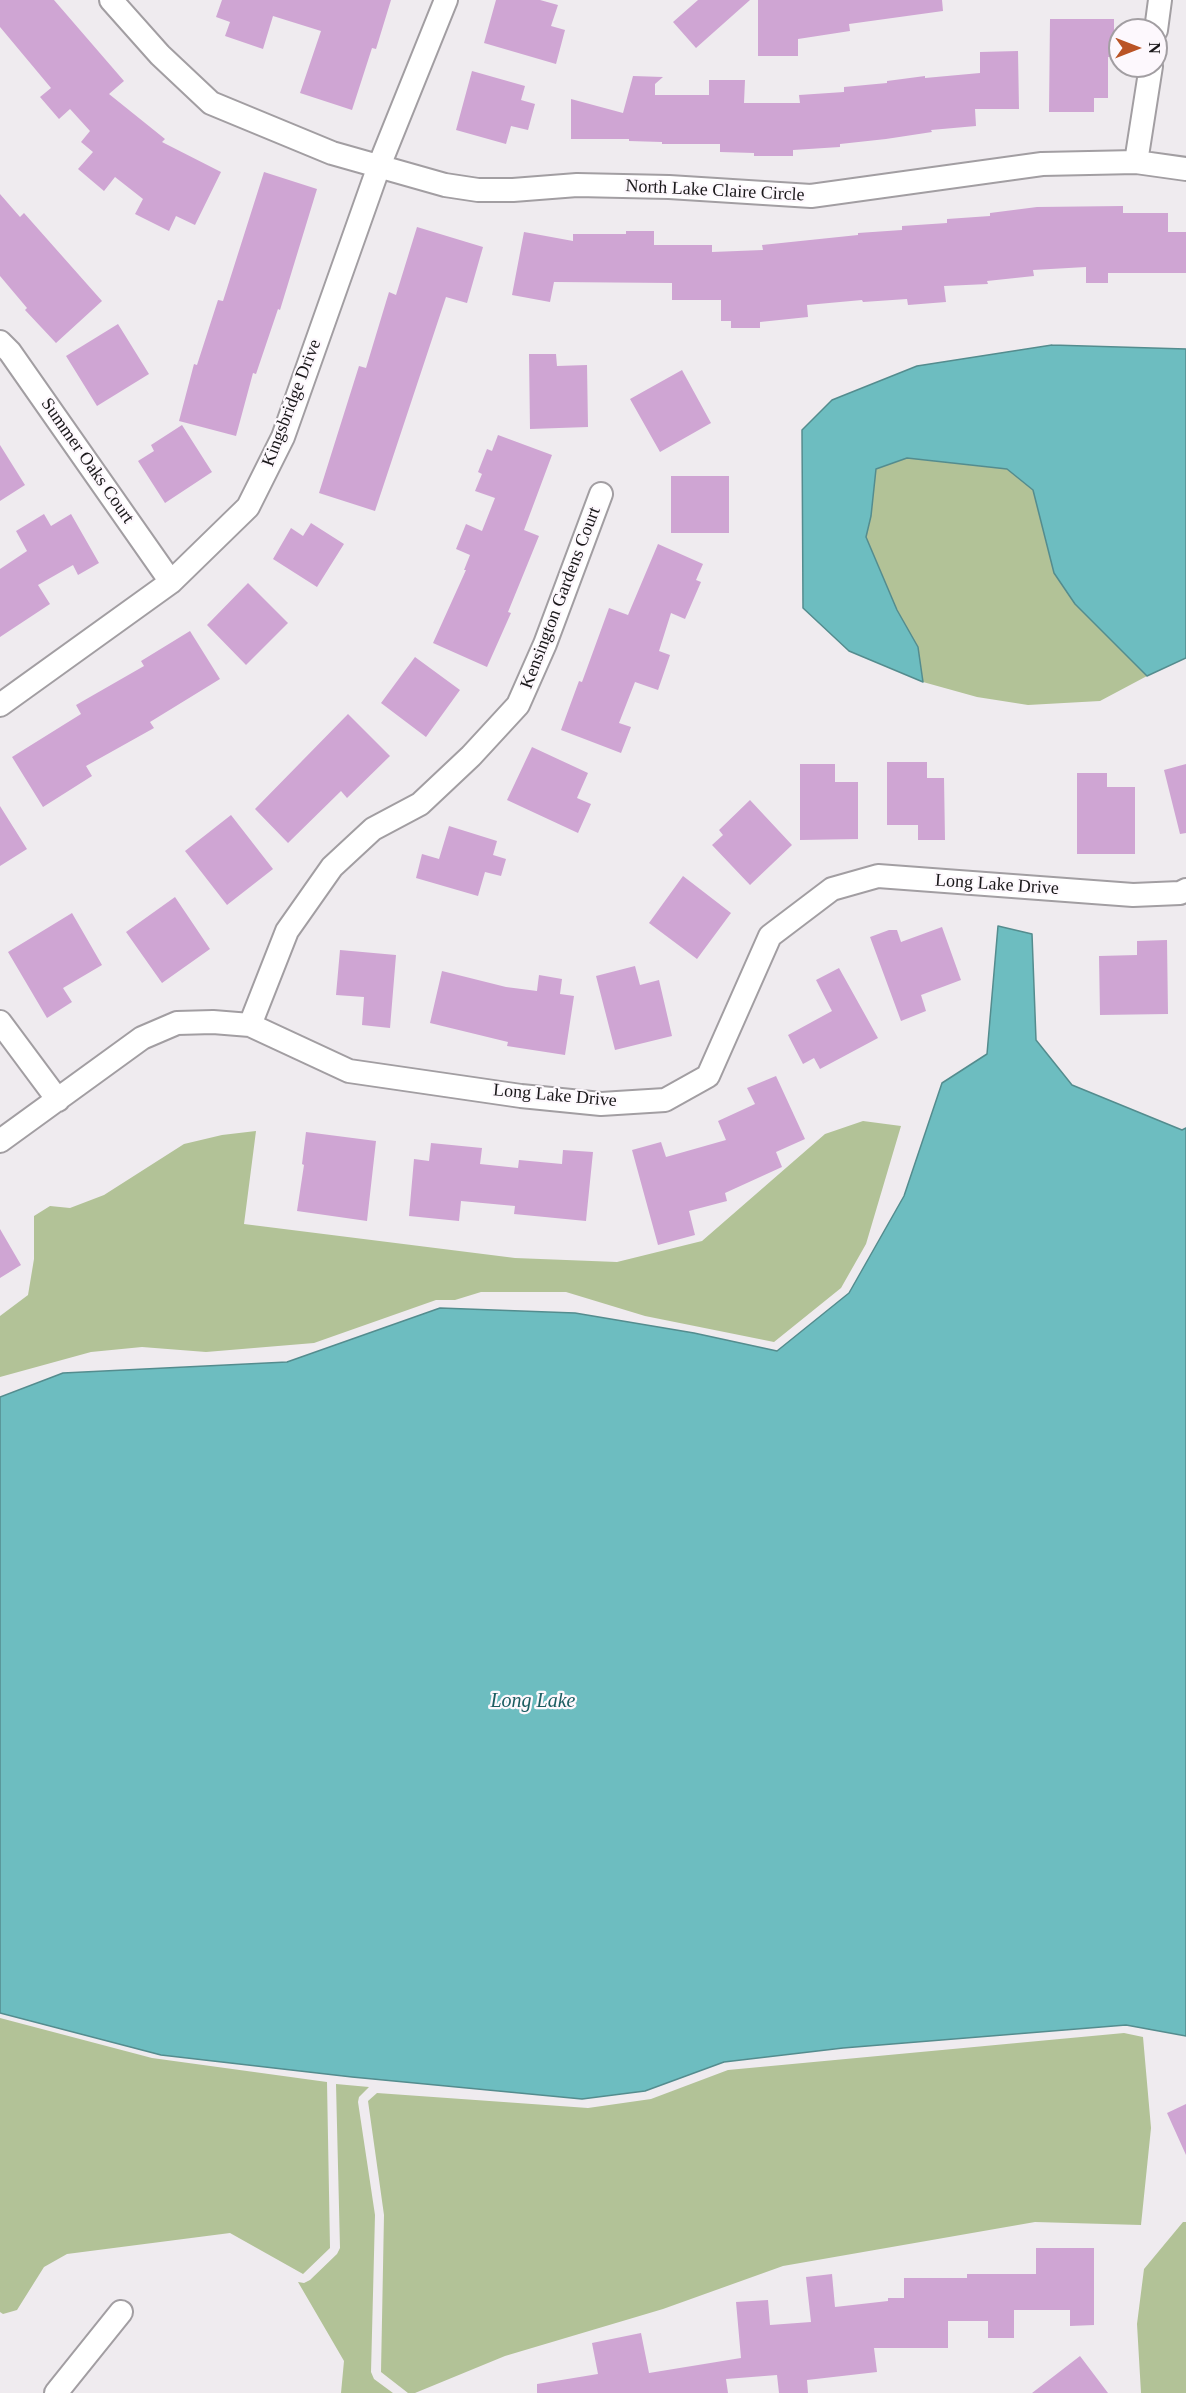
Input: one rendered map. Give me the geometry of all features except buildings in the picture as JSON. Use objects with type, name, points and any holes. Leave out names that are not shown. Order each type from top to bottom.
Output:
[{"type":"street","name":"North Lake Claire Circle","points":[[111,0],[160,55],[211,103],[332,153],[445,185],[478,190],[577,185],[669,187],[811,196],[1042,164],[1136,162],[1186,168]]},
{"type":"street","name":"Kingsbridge Drive","points":[[0,705],[171,582],[248,507],[283,437],[379,166],[446,0]]},
{"type":"street","points":[[1158,18],[1160,0]]},
{"type":"street","points":[[1136,162],[1148,78]]},
{"type":"street","name":"Summer Oaks Court","points":[[0,342],[17,362],[171,582]]},
{"type":"street","name":"Kensington Gardens Court","points":[[250,1025],[287,932],[332,867],[373,829],[420,804],[471,756],[518,705],[545,644],[601,494]]},
{"type":"street","name":"Long Lake Drive","points":[[0,1141],[142,1038],[177,1023],[213,1022],[250,1025],[350,1071],[521,1096],[601,1104],[665,1100],[708,1076],[770,936],[832,889],[878,876],[1133,895],[1180,893],[1186,890]]},
{"type":"street","points":[[0,1022],[58,1100]]},
{"type":"street","points":[[56,2393],[121,2312]]},
{"type":"green space","points":[[907,458],[1007,469],[1033,490],[1054,573],[1075,604],[1147,676],[1100,701],[1028,705],[977,697],[923,682],[918,647],[897,610],[866,537],[871,516],[876,469]]},
{"type":"green space","points":[[863,1121],[901,1126],[866,1244],[841,1288],[774,1342],[645,1316],[566,1292],[481,1292],[455,1300],[436,1300],[314,1343],[206,1352],[142,1347],[91,1352],[0,1377],[0,1316],[28,1295],[34,1259],[34,1216],[50,1206],[70,1208],[104,1195],[184,1144],[222,1135],[256,1131],[244,1224],[515,1258],[617,1262],[702,1241],[825,1134]]},
{"type":"green space","points":[[0,2018],[152,2058],[327,2082],[330,2248],[303,2274],[230,2233],[67,2254],[44,2267],[17,2310],[3,2314],[0,2312]]},
{"type":"green space","points":[[1124,2033],[1143,2037],[1151,2128],[1141,2225],[1035,2222],[783,2266],[663,2309],[505,2356],[415,2393],[408,2393],[381,2372],[384,2215],[368,2101],[377,2093],[588,2108],[651,2099],[728,2070]]},
{"type":"green space","points":[[336,2084],[369,2087],[359,2097],[358,2102],[375,2215],[371,2372],[374,2379],[393,2393],[341,2393],[344,2361],[298,2282],[304,2283],[310,2280],[337,2254],[340,2248]]},
{"type":"green space","points":[[1183,2222],[1186,2222],[1186,2393],[1141,2393],[1137,2324],[1144,2269]]},
{"type":"water","points":[[1052,345],[1186,349],[1186,658],[1147,676],[1075,604],[1054,573],[1033,490],[1007,469],[907,458],[876,469],[871,516],[866,537],[897,610],[918,647],[923,682],[849,651],[803,608],[802,430],[832,400],[917,366]]},
{"type":"water","name":"Long Lake","points":[[998,926],[1032,934],[1036,1040],[1072,1085],[1182,1130],[1186,1128],[1186,2036],[1126,2025],[843,2048],[724,2062],[645,2091],[582,2099],[352,2077],[161,2055],[0,2013],[0,1397],[63,1373],[287,1362],[440,1308],[575,1313],[694,1333],[777,1351],[849,1293],[904,1196],[942,1083],[987,1054]]}]
